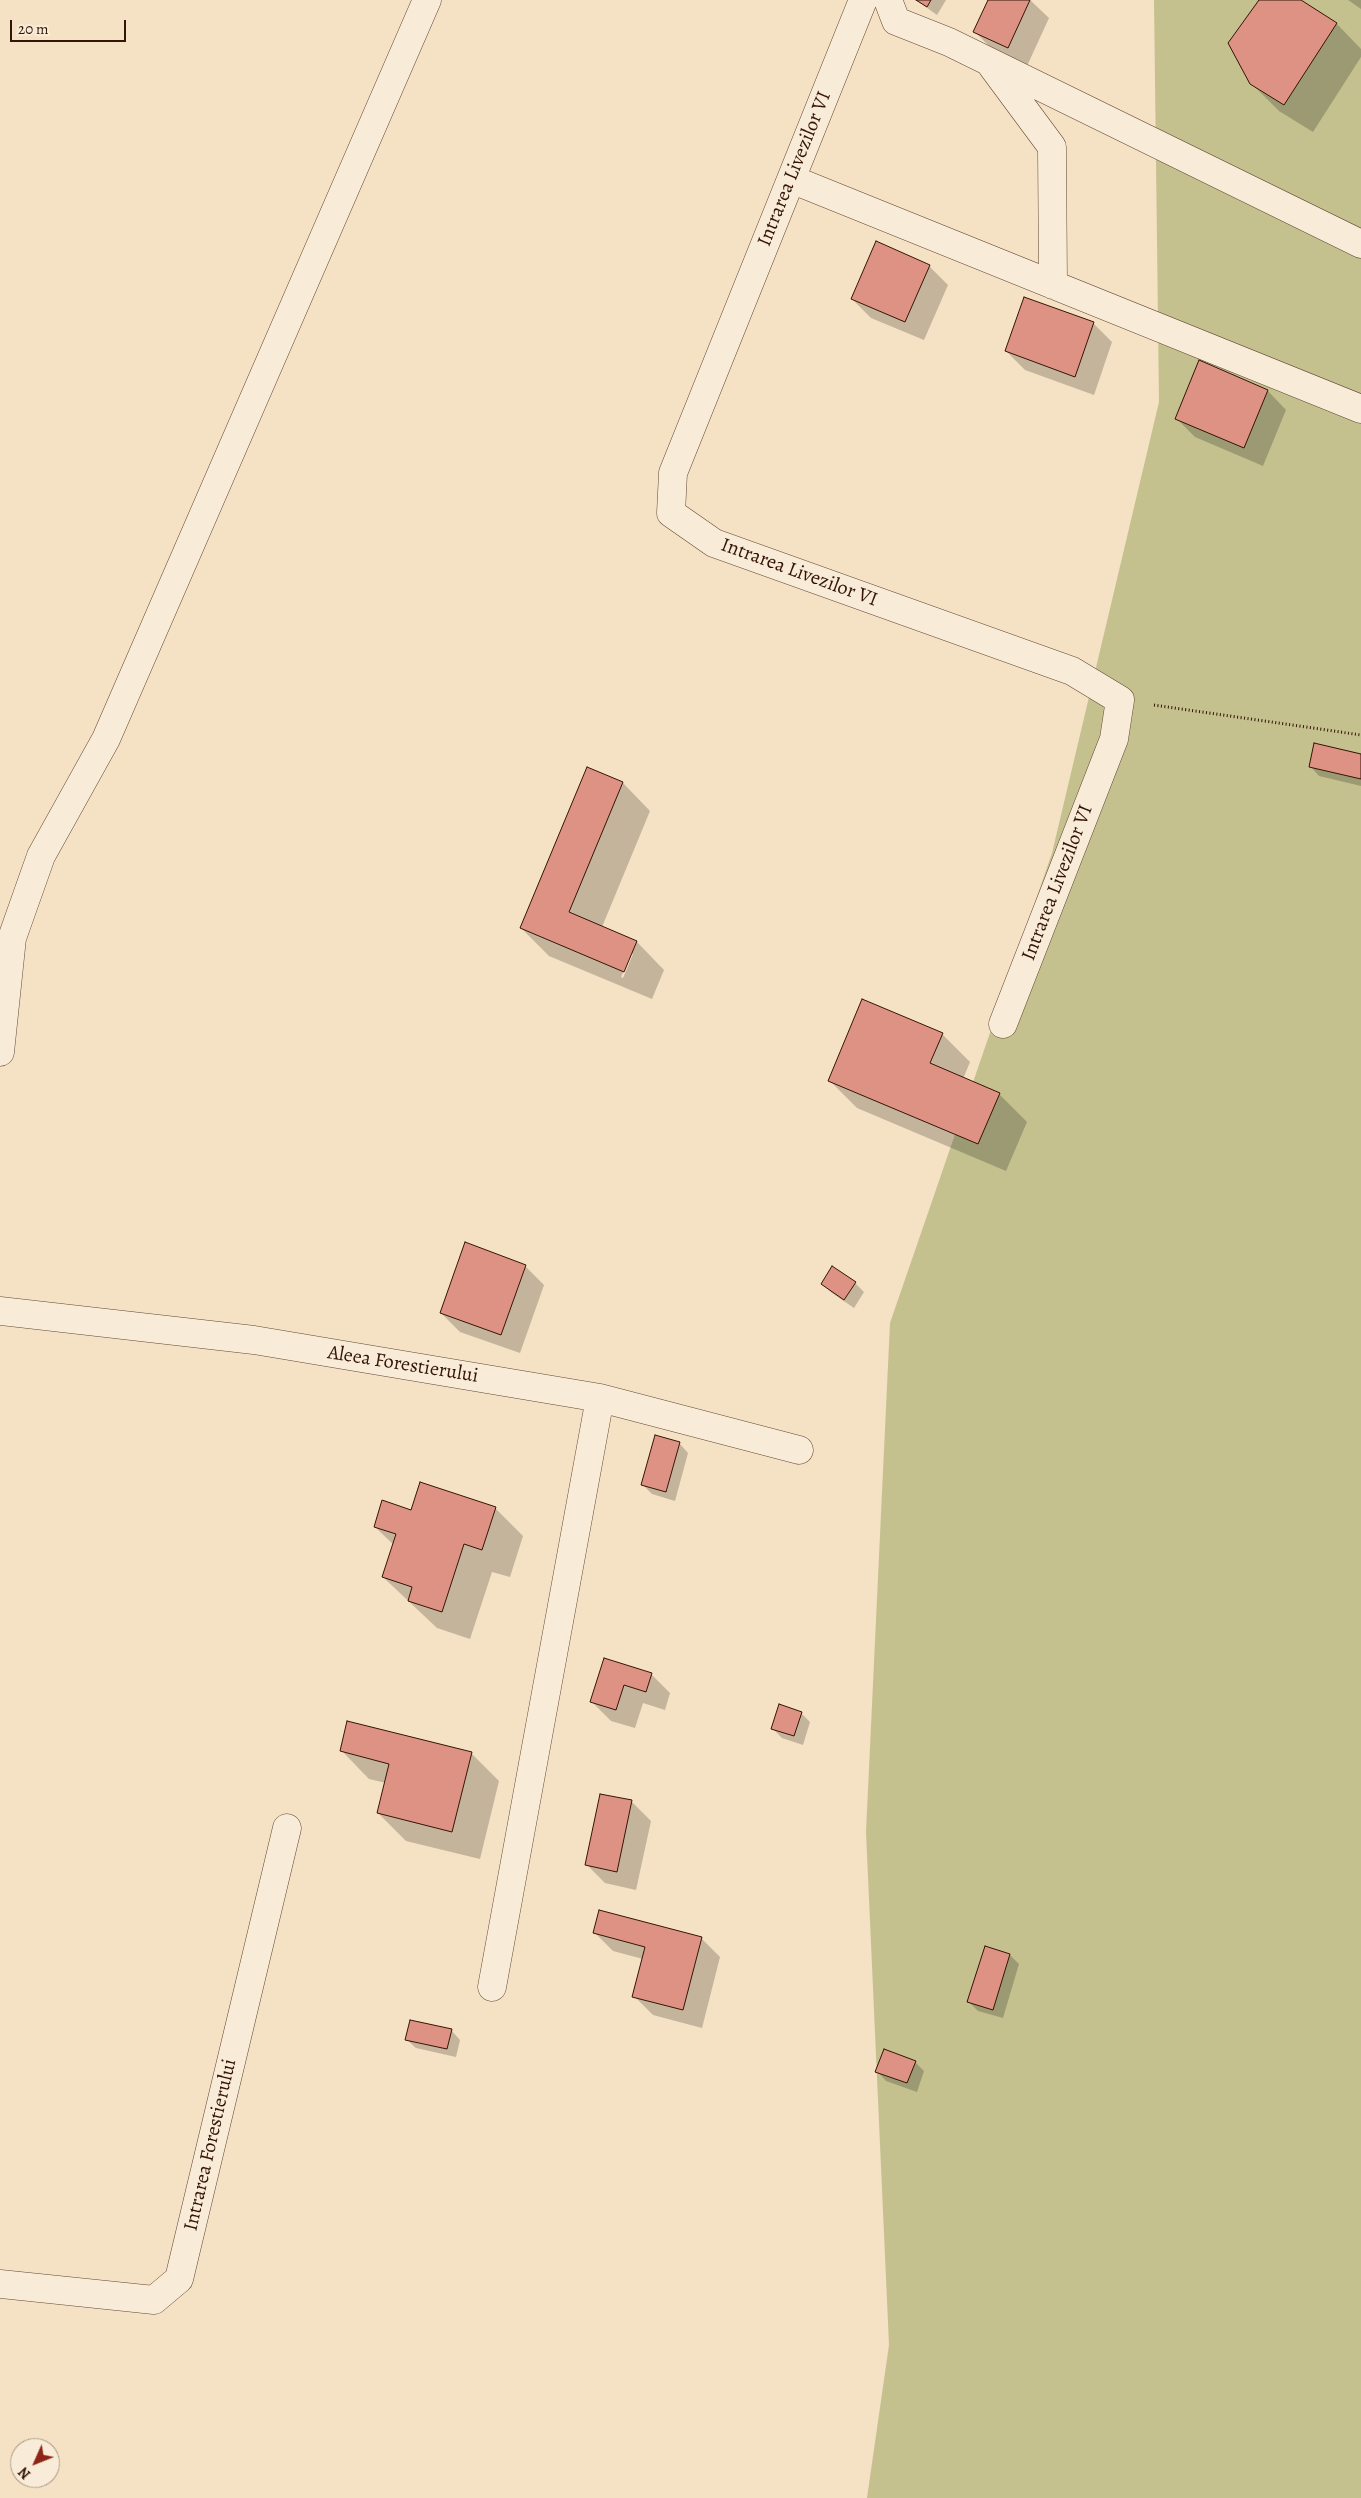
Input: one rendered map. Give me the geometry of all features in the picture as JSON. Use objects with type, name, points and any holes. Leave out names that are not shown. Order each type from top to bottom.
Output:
[{"type":"street","points":[[0,1052],[12,938],[41,856],[106,739],[427,0]]},
{"type":"street","name":"Intrarea Livezilor VI","points":[[863,0],[674,473],[671,513],[714,543],[1072,671],[1120,700],[1114,739],[1003,1024]]},
{"type":"street","points":[[888,0],[896,21],[949,42],[1361,244]]},
{"type":"street","points":[[988,62],[1052,147],[1053,285]]},
{"type":"street","points":[[791,179],[1361,410]]},
{"type":"street","name":"Aleea Forestierului","points":[[0,1311],[254,1340],[600,1398],[799,1450]]},
{"type":"street","points":[[492,1987],[600,1398]]},
{"type":"street","name":"Intrarea Forestierului","points":[[0,2284],[154,2300],[179,2279],[287,1828]]},
{"type":"path","points":[[1120,700],[1361,735]]},
{"type":"shaded area","points":[[1154,0],[1361,0],[1361,2498],[867,2498],[889,2345],[866,1832],[890,1323],[1052,853],[1159,402]]},
{"type":"building","points":[[916,0],[931,0],[927,7]]},
{"type":"building","points":[[988,0],[1030,0],[1008,48],[973,32]]},
{"type":"building","points":[[1259,0],[1301,0],[1337,23],[1284,105],[1250,84],[1228,43]]},
{"type":"building","points":[[876,241],[930,265],[905,322],[851,299]]},
{"type":"building","points":[[1024,297],[1094,322],[1075,377],[1005,351]]},
{"type":"building","points":[[1199,360],[1268,390],[1244,448],[1175,419]]},
{"type":"building","points":[[1314,743],[1361,754],[1361,779],[1309,767]]},
{"type":"building","points":[[587,767],[623,782],[569,912],[637,941],[624,972],[520,928]]},
{"type":"building","points":[[862,999],[943,1033],[930,1063],[1000,1093],[978,1144],[828,1081]]},
{"type":"building","points":[[465,1242],[526,1265],[501,1335],[440,1313]]},
{"type":"building","points":[[832,1266],[856,1282],[844,1300],[821,1284]]},
{"type":"building","points":[[655,1435],[680,1442],[666,1492],[641,1485]]},
{"type":"building","points":[[420,1482],[496,1507],[482,1550],[464,1544],[442,1612],[408,1601],[412,1587],[382,1577],[396,1534],[374,1527],[382,1500],[411,1510]]},
{"type":"building","points":[[604,1658],[652,1673],[646,1692],[624,1685],[616,1710],[590,1702]]},
{"type":"building","points":[[779,1704],[802,1712],[794,1736],[771,1729]]},
{"type":"building","points":[[347,1721],[472,1752],[452,1832],[377,1813],[389,1764],[340,1751]]},
{"type":"building","points":[[600,1794],[632,1800],[617,1872],[585,1865]]},
{"type":"building","points":[[599,1910],[702,1937],[683,2010],[632,1997],[645,1947],[593,1933]]},
{"type":"building","points":[[985,1946],[1010,1954],[993,2010],[967,2002]]},
{"type":"building","points":[[410,2020],[452,2029],[447,2049],[405,2040]]},
{"type":"building","points":[[884,2049],[916,2061],[907,2083],[875,2072]]}]
